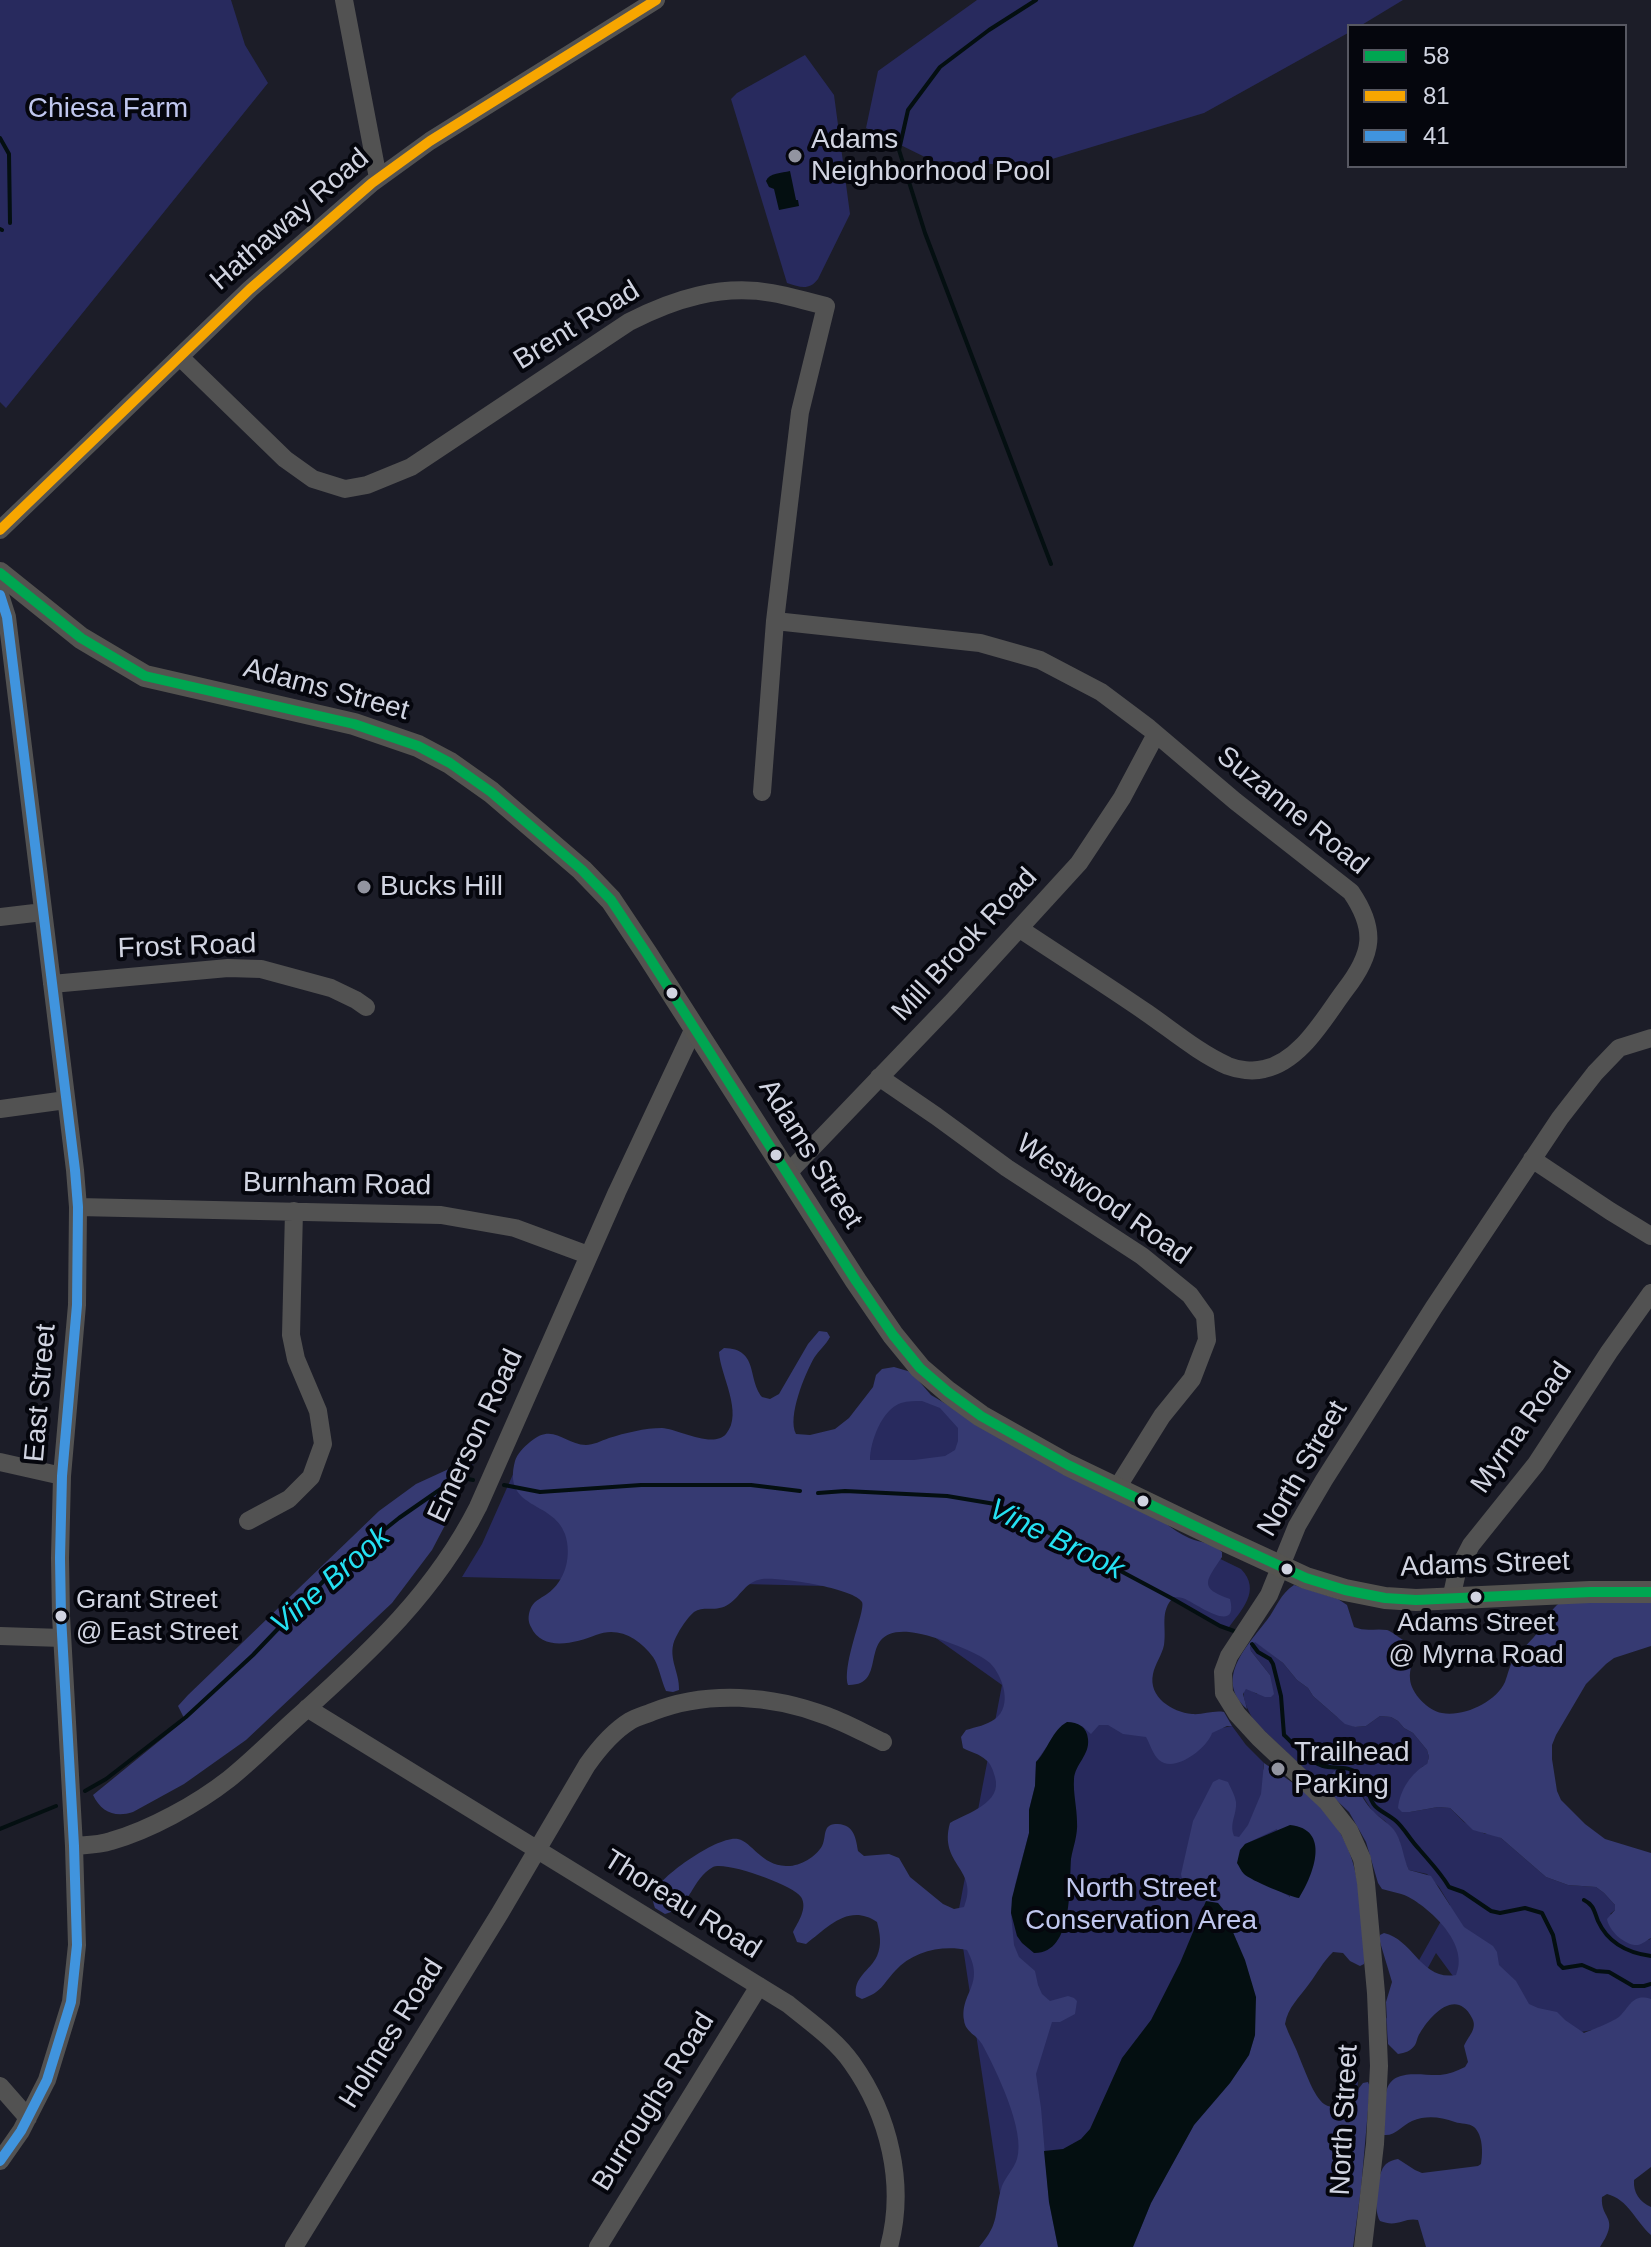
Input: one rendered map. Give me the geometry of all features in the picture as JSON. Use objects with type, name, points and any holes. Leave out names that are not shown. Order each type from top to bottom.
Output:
[{"type":"main road","name":"Adams Street","points":[[0,573],[83,639],[145,676],[354,724],[418,746],[450,763],[491,792],[550,842],[611,900],[893,1335],[920,1368],[981,1416],[1068,1465],[1281,1567],[1355,1592],[1405,1599],[1651,1592]]},
{"type":"street","points":[[344,0],[378,178]]},
{"type":"street","name":"Hathaway Road","points":[[0,530],[306,238],[378,178],[430,141],[656,0]]},
{"type":"street","name":"Brent Road","points":[[180,357],[285,459],[313,479],[345,489],[367,485],[411,467],[629,322],[660,306],[697,294],[730,290],[770,293],[826,306],[800,412],[775,621],[762,792]]},
{"type":"street","name":"East Street","points":[[0,595],[7,617],[78,1207],[77,1305],[62,1476],[60,1547],[77,1945],[71,2002],[47,2080],[28,2118],[0,2161]]},
{"type":"street","points":[[7,617],[39,604]]},
{"type":"street","name":"Suzanne Road","points":[[775,621],[980,643],[1040,660],[1101,692],[1351,892],[1368,923],[1370,946],[1352,982],[1308,1039],[1286,1060],[1266,1069],[1252,1071],[1230,1067],[1197,1048],[1020,929]]},
{"type":"street","name":"Mill Brook Road","points":[[787,1174],[951,1003],[1079,863],[1122,798],[1156,734]]},
{"type":"street","points":[[0,917],[43,912]]},
{"type":"street","name":"Frost Road","points":[[52,984],[228,968],[261,969],[331,988],[366,1007]]},
{"type":"street","name":"Emerson Road","points":[[74,1846],[109,1842],[139,1831],[187,1807],[228,1780],[398,1623],[435,1578],[468,1527],[588,1255],[694,1028]]},
{"type":"street","name":"North Street","points":[[1363,2247],[1376,2127],[1379,2052],[1362,1859],[1353,1837],[1338,1814],[1246,1725],[1229,1703],[1223,1688],[1223,1677],[1227,1661],[1265,1602],[1297,1526],[1324,1480],[1532,1159],[1595,1073],[1619,1048],[1651,1038]]},
{"type":"street","name":"Westwood Road","points":[[879,1077],[1007,1168],[1142,1256],[1190,1295],[1205,1316],[1207,1340],[1192,1379],[1162,1416],[1117,1488]]},
{"type":"street","points":[[0,1109],[66,1100]]},
{"type":"street","points":[[1532,1159],[1651,1236]]},
{"type":"street","name":"Burnham Road","points":[[78,1207],[441,1215],[515,1228],[588,1255]]},
{"type":"street","points":[[248,1521],[289,1499],[311,1477],[323,1444],[318,1411],[296,1359],[291,1335],[294,1211]]},
{"type":"street","name":"Myrna Road","points":[[1451,1599],[1457,1572],[1471,1545],[1536,1464],[1651,1293]]},
{"type":"street","points":[[0,1462],[62,1476]]},
{"type":"street","points":[[0,1636],[62,1638]]},
{"type":"street","name":"Holmes Road","points":[[294,2247],[602,1744],[630,1720],[667,1706],[711,1697],[751,1699],[826,1715],[883,1742]]},
{"type":"street","name":"Thoreau Road","points":[[307,1708],[788,2004],[831,2039],[851,2061],[871,2094],[886,2131],[893,2160],[895,2204],[889,2247]]},
{"type":"street","name":"Burroughs Road","points":[[598,2247],[759,1986]]},
{"type":"street","points":[[0,2086],[28,2118]]},
{"type":"green space","name":"Chiesa Farm","points":[[0,0],[231,0],[245,45],[268,83],[6,408],[0,402]]},
{"type":"green space","points":[[977,0],[1403,0],[1363,24],[1347,24],[1347,34],[1204,113],[1029,166],[933,161],[866,128],[878,71]]},
{"type":"green space","name":"Adams Neighborhood Pool","points":[[805,55],[834,95],[850,214],[818,279],[804,287],[787,283],[731,99]]},
{"type":"green space","name":"North Street Conservation Area","points":[[909,1379],[927,1396],[1031,1467],[1241,1569],[1247,1577],[1250,1585],[1247,1600],[1227,1630],[1162,1593],[1119,1682],[1159,1714],[1222,1728],[1232,1726],[1264,1763],[1263,1769],[1307,1814],[1249,2085],[1335,2112],[1359,2069],[1345,2247],[1008,2247],[958,1914],[1002,1685],[864,1587],[462,1577],[482,1544],[518,1463],[848,1467]]},
{"type":"green space","points":[[1255,1641],[1283,1663],[1337,1717],[1355,1727],[1366,1726],[1380,1716],[1391,1717],[1413,1733],[1429,1757],[1427,1765],[1422,1767],[1410,1812],[1450,1808],[1464,1822],[1485,1834],[1501,1838],[1546,1877],[1568,1885],[1596,1887],[1615,1905],[1615,1910],[1610,1914],[1649,1940],[1651,1938],[1651,2150],[1592,2030],[1581,2032],[1513,2124],[1505,2047],[1436,1953],[1388,2041],[1386,2019],[1450,1905],[1427,1874],[1409,1870],[1399,1840],[1362,1795],[1329,1775],[1326,1783],[1319,1783],[1254,1721],[1245,1702],[1244,1690],[1247,1688],[1257,1694],[1270,1675],[1251,1651],[1250,1647]]},
{"type":"shaded area","points":[[790,171],[799,206],[779,210],[774,189],[766,181],[773,175]]},
{"type":"shaded area","points":[[819,1331],[827,1332],[830,1337],[814,1358],[802,1385],[795,1407],[796,1434],[810,1435],[835,1429],[849,1418],[873,1387],[876,1375],[882,1369],[894,1367],[911,1372],[931,1395],[963,1414],[1183,1535],[1210,1544],[1222,1552],[1208,1583],[1213,1591],[1230,1599],[1229,1615],[1216,1615],[1184,1598],[1174,1597],[1165,1614],[1164,1645],[1152,1682],[1158,1696],[1170,1707],[1192,1714],[1224,1712],[1232,1726],[1212,1733],[1198,1751],[1173,1764],[1159,1760],[1146,1737],[1123,1734],[1108,1725],[1099,1725],[1091,1734],[1082,1726],[1054,1736],[1036,1762],[1029,1833],[1011,1913],[1014,1945],[1019,1957],[1035,1971],[1042,1994],[1050,2001],[1068,1996],[1077,2001],[1075,2014],[1060,2022],[1052,2022],[1036,2074],[1049,2202],[1058,2247],[979,2247],[994,2224],[1002,2186],[1016,2163],[1019,2147],[1014,2117],[1002,2084],[982,2044],[965,2024],[965,2002],[974,1972],[967,1950],[948,1948],[919,1954],[902,1964],[878,1991],[862,1999],[856,1996],[857,1984],[877,1956],[880,1943],[877,1922],[867,1917],[848,1916],[806,1944],[797,1942],[793,1932],[803,1910],[801,1897],[773,1881],[720,1866],[706,1872],[674,1910],[665,1914],[655,1908],[653,1899],[655,1890],[669,1875],[718,1843],[738,1839],[770,1862],[791,1866],[816,1854],[822,1846],[827,1828],[838,1824],[851,1830],[858,1851],[864,1856],[889,1854],[899,1858],[910,1877],[943,1904],[954,1909],[964,1907],[967,1884],[953,1858],[948,1837],[950,1823],[982,1806],[994,1794],[996,1786],[989,1763],[963,1748],[961,1737],[966,1730],[995,1719],[1004,1707],[1002,1683],[990,1663],[939,1639],[917,1633],[892,1633],[882,1639],[877,1647],[868,1677],[861,1683],[848,1685],[848,1664],[862,1602],[831,1588],[784,1580],[756,1581],[724,1607],[698,1610],[691,1614],[673,1644],[679,1690],[673,1692],[666,1691],[653,1657],[635,1639],[612,1632],[570,1643],[551,1643],[536,1635],[529,1623],[533,1604],[554,1589],[563,1575],[568,1550],[559,1523],[522,1497],[516,1488],[513,1477],[515,1461],[525,1446],[545,1434],[586,1445],[655,1428],[704,1439],[720,1438],[726,1434],[733,1416],[719,1352],[724,1348],[743,1353],[757,1389],[762,1397],[770,1399],[779,1394]],"holes":[[[922,1401],[940,1408],[958,1428],[955,1450],[945,1456],[914,1460],[870,1460],[878,1427],[894,1406]]]},
{"type":"shaded area","points":[[477,1456],[432,1550],[392,1603],[246,1740],[184,1784],[133,1812],[115,1814],[100,1806],[93,1795],[185,1720],[178,1706],[188,1695],[379,1511],[416,1484],[464,1462],[463,1457]]},
{"type":"shaded area","points":[[1294,1585],[1338,1599],[1347,1605],[1354,1627],[1387,1630],[1414,1648],[1410,1675],[1413,1690],[1431,1709],[1451,1714],[1487,1702],[1501,1689],[1514,1659],[1561,1602],[1651,1599],[1651,1646],[1614,1658],[1586,1684],[1556,1735],[1552,1759],[1561,1800],[1585,1824],[1605,1839],[1651,1853],[1651,1938],[1638,1945],[1623,1940],[1608,1924],[1607,1919],[1615,1910],[1615,1905],[1604,1893],[1596,1887],[1568,1885],[1546,1877],[1501,1838],[1473,1830],[1450,1808],[1402,1812],[1398,1808],[1404,1789],[1411,1777],[1427,1764],[1429,1757],[1413,1733],[1391,1717],[1380,1716],[1366,1726],[1345,1724],[1313,1696],[1283,1663],[1255,1642],[1250,1647],[1251,1651],[1270,1675],[1274,1694],[1265,1697],[1246,1689],[1243,1694],[1247,1709],[1237,1698],[1233,1686],[1237,1663],[1282,1597]]},
{"type":"shaded area","points":[[1067,1722],[1084,1728],[1088,1745],[1074,1779],[1077,1827],[1067,1916],[1056,1942],[1047,1950],[1034,1953],[1017,1936],[1011,1913],[1012,1898],[1029,1833],[1036,1762]]},
{"type":"shaded area","points":[[1264,1763],[1306,1793],[1333,1822],[1344,1840],[1356,1876],[1364,1964],[1360,1966],[1343,1953],[1333,1952],[1294,2003],[1285,2024],[1311,2086],[1324,2104],[1331,2107],[1340,2105],[1363,2083],[1368,2082],[1370,2087],[1353,2247],[1133,2247],[1151,2203],[1194,2125],[1249,2055],[1255,2035],[1229,1926],[1222,1909],[1218,1903],[1203,1901],[1183,1884],[1181,1874],[1193,1821],[1213,1782],[1219,1779],[1228,1782],[1234,1794],[1234,1836],[1239,1837],[1248,1825],[1261,1794]],"holes":[[[1277,1829],[1290,1897],[1254,1880],[1245,1844]]]},
{"type":"shaded area","points":[[1334,1771],[1348,1776],[1368,1805],[1394,1830],[1409,1870],[1431,1876],[1464,1927],[1493,1946],[1499,1965],[1516,1981],[1529,2004],[1557,2012],[1584,2033],[1617,2018],[1636,1999],[1651,1999],[1651,2167],[1634,2180],[1634,2185],[1638,2196],[1651,2207],[1651,2235],[1621,2201],[1607,2194],[1602,2197],[1602,2204],[1609,2229],[1600,2247],[1426,2247],[1418,2220],[1380,2221],[1376,2201],[1378,2183],[1389,2162],[1398,2159],[1422,2173],[1481,2164],[1481,2139],[1477,2130],[1470,2125],[1423,2118],[1384,2135],[1385,2099],[1391,2082],[1402,2076],[1440,2075],[1465,2067],[1468,2062],[1464,2046],[1474,2022],[1466,2009],[1451,2005],[1430,2019],[1410,2050],[1398,2054],[1388,2044],[1386,2002],[1392,1982],[1380,1935],[1384,1933],[1394,1937],[1426,1966],[1444,1975],[1456,1975],[1458,1953],[1448,1931],[1421,1905],[1409,1897],[1382,1889],[1366,1842],[1349,1812],[1322,1784]]},
{"type":"shaded area","points":[[1290,1825],[1303,1828],[1315,1844],[1314,1865],[1299,1898],[1248,1877],[1237,1863],[1245,1844]]},
{"type":"shaded area","points":[[1206,1901],[1218,1903],[1223,1909],[1245,1960],[1256,1997],[1255,2035],[1249,2055],[1194,2125],[1151,2203],[1133,2247],[1058,2247],[1049,2202],[1044,2151],[1063,2149],[1081,2139],[1090,2129],[1122,2058],[1151,2020],[1180,1963]]},
{"type":"waterway","points":[[1036,0],[940,67],[908,110],[899,150],[925,233],[1051,564]]},
{"type":"waterway","points":[[0,138],[9,154],[10,223]]},
{"type":"waterway","name":"Vine Brook","points":[[85,1791],[106,1779],[186,1717],[253,1655],[335,1569],[399,1518],[458,1477],[473,1480]]},
{"type":"waterway","name":"Vine Brook","points":[[504,1485],[540,1492],[641,1485],[751,1485],[800,1491]]},
{"type":"waterway","name":"Vine Brook","points":[[818,1493],[845,1491],[947,1496],[995,1504],[1234,1631]]},
{"type":"waterway","name":"Vine Brook","points":[[1252,1644],[1273,1664],[1281,1696],[1284,1735],[1317,1764],[1350,1769],[1358,1774],[1375,1806],[1399,1824],[1449,1887],[1463,1892],[1491,1911],[1500,1913],[1525,1908],[1542,1913],[1553,1935],[1559,1964],[1563,1968],[1582,1965],[1609,1972],[1633,1986],[1651,1984]]},
{"type":"waterway","name":"Vine Brook","points":[[0,1829],[56,1806]]},
{"type":"waterway","points":[[1584,1900],[1592,1906],[1602,1929],[1613,1941],[1634,1952],[1651,1956]]},
{"type":"transit line","name":"81","points":[[0,530],[250,289],[372,183],[430,141],[656,0]]},
{"type":"transit line","name":"58","points":[[0,573],[81,638],[145,676],[354,724],[418,746],[450,763],[491,792],[582,870],[611,900],[893,1335],[920,1368],[981,1416],[1068,1465],[1228,1542],[1306,1578],[1345,1590],[1416,1600],[1651,1592]]},
{"type":"transit line","name":"41","points":[[0,595],[7,617],[78,1207],[77,1305],[62,1476],[60,1558],[77,1945],[71,2002],[47,2080],[21,2131],[0,2161]]},
{"type":"place","name":"Adams Neighborhood Pool","points":[[795,156]]},
{"type":"place","name":"Bucks Hill","points":[[364,887]]},
{"type":"place","name":"Adams Street @ Myrna Road","points":[[1476,1597]]},
{"type":"place","name":"Grant Street @ East Street","points":[[61,1616]]},
{"type":"place","name":"Trailhead Parking","points":[[1278,1769]]}]
